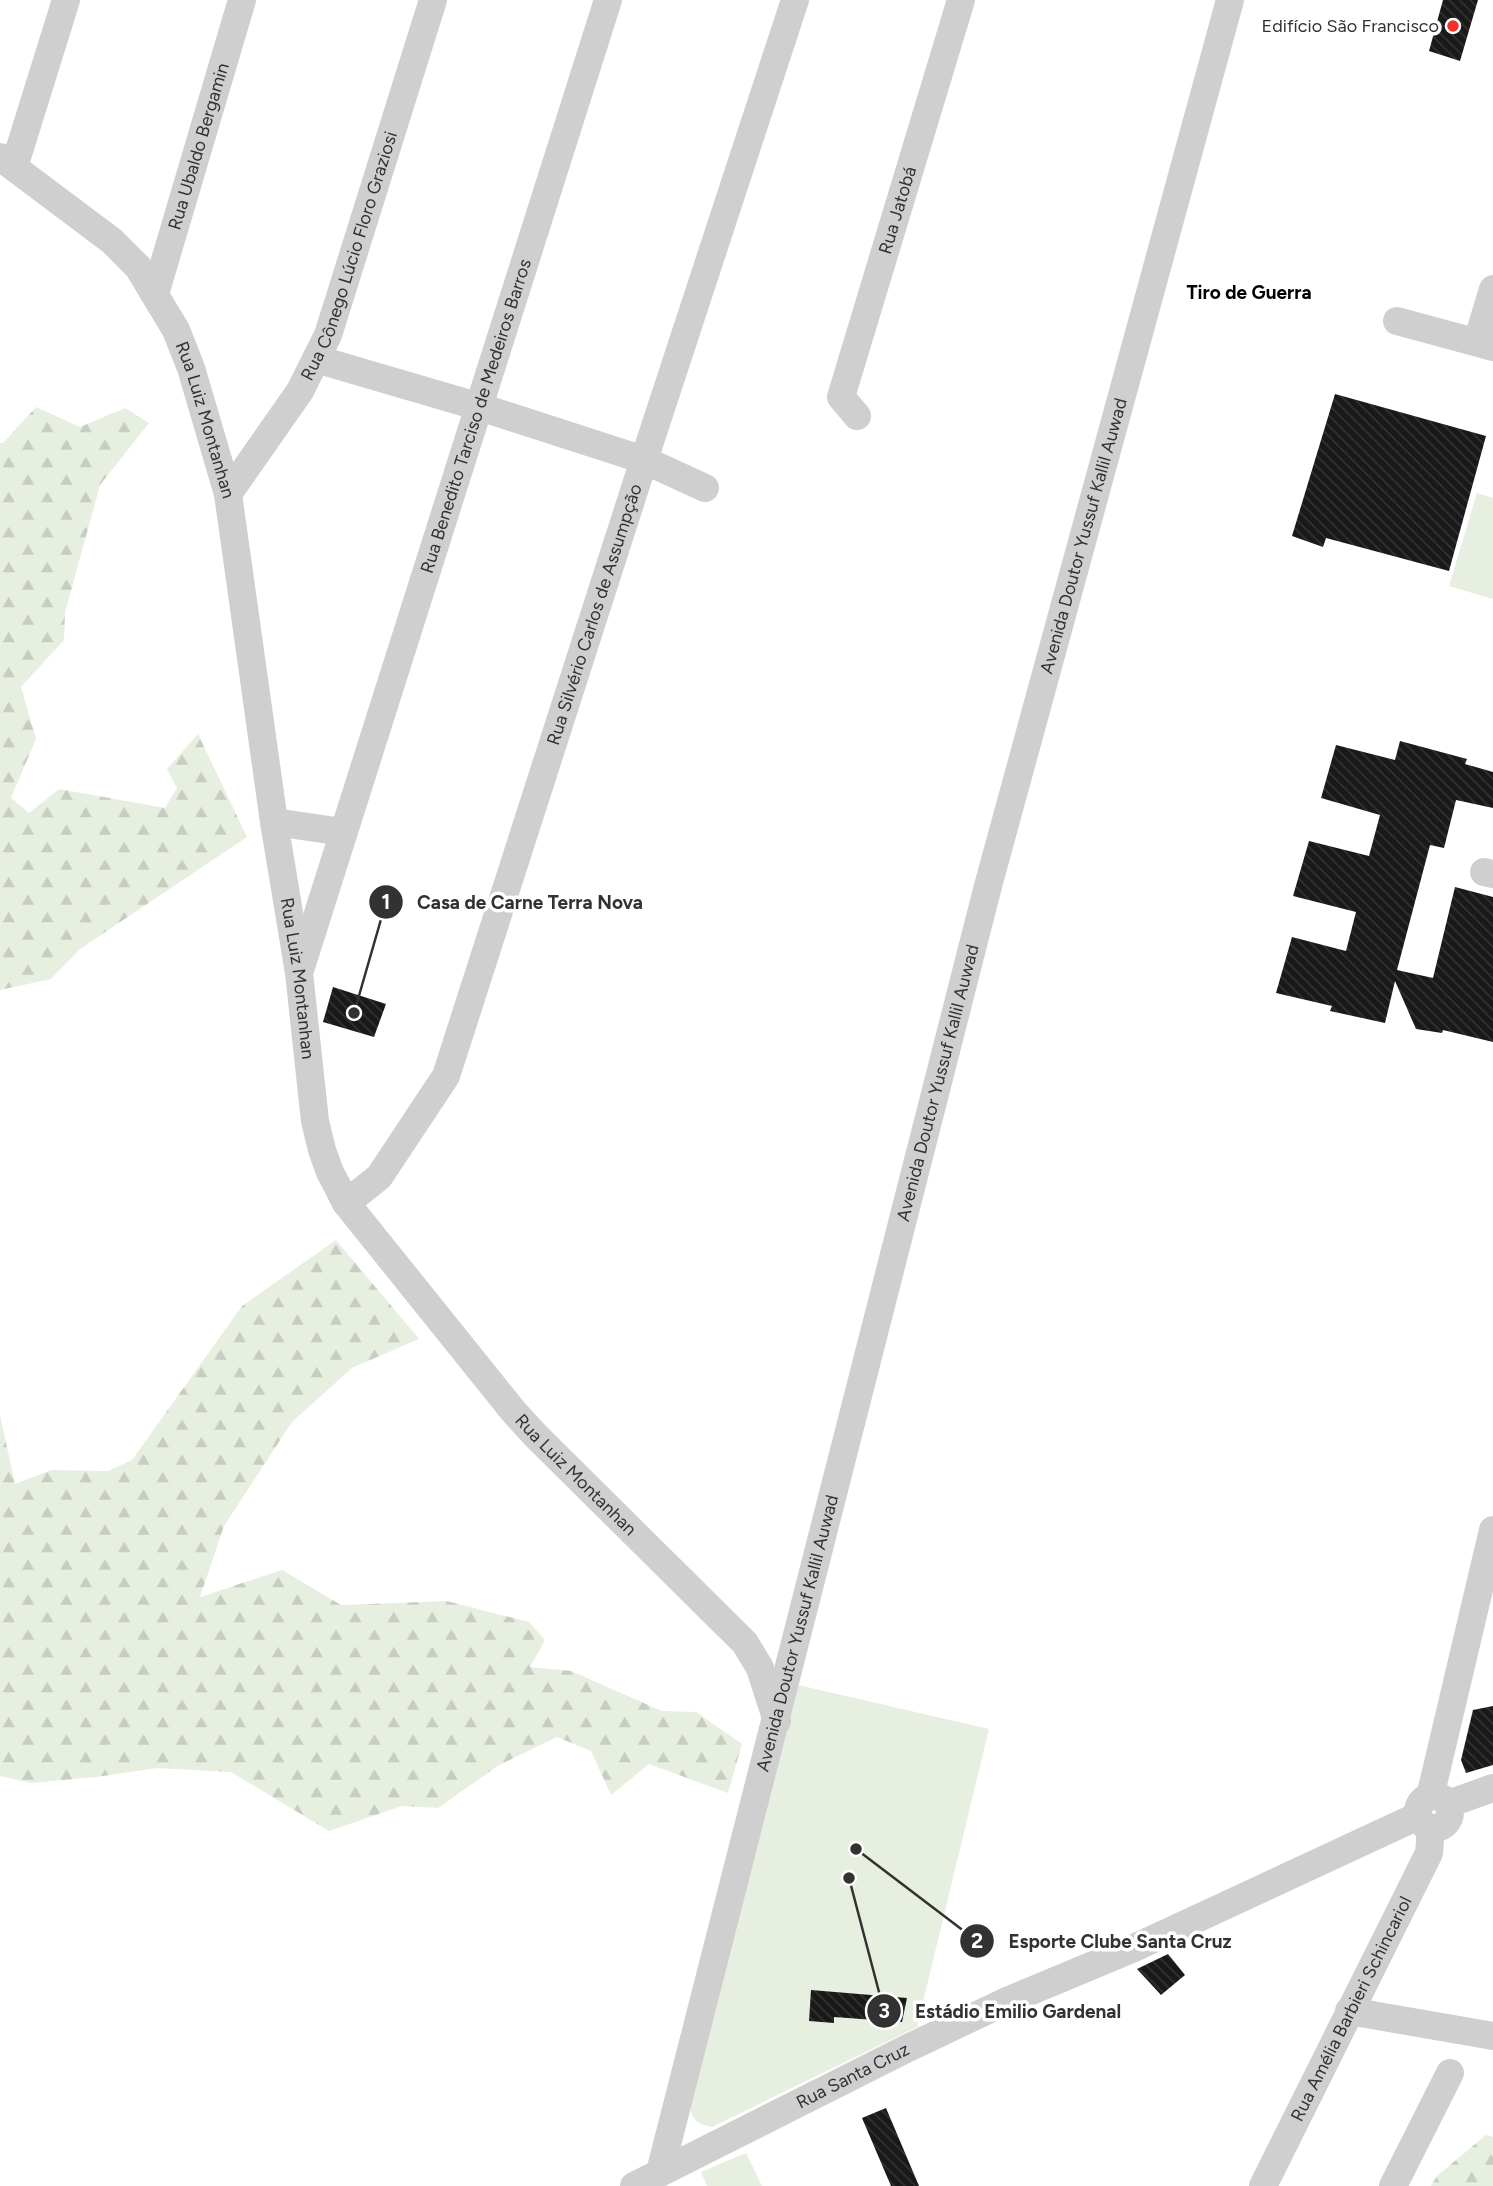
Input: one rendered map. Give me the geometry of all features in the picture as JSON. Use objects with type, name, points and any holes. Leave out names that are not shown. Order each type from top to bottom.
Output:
[{"type":"street","points":[[7,162],[66,0]]},
{"type":"street","name":"Rua Ubaldo Bergamin","points":[[155,294],[242,0]]},
{"type":"street","name":"Rua Cônego Lúcio Floro Graziosi","points":[[228,494],[300,391],[328,335],[433,0]]},
{"type":"street","name":"Rua Benedito Tarciso de Medeiros Barros","points":[[299,973],[608,0]]},
{"type":"street","name":"Rua Silvério Carlos de Assumpção","points":[[346,1203],[379,1177],[446,1076],[644,460],[796,0]]},
{"type":"street","name":"Rua Jatobá","points":[[857,416],[841,397],[961,0]]},
{"type":"street","name":"Avenida Doutor Yussuf Kallil Auwad","points":[[660,2172],[988,886],[1230,0]]},
{"type":"street","name":"Rua Luiz Montanhan","points":[[7,162],[112,241],[138,267],[176,330],[191,368],[228,494],[274,822],[299,973],[315,1121],[321,1150],[330,1172],[346,1203],[536,1436],[745,1643],[760,1668],[777,1721]]},
{"type":"street","points":[[1397,321],[1485,345],[1493,289]]},
{"type":"street","points":[[316,359],[480,407],[644,460],[705,488]]},
{"type":"street","points":[[274,822],[344,832]]},
{"type":"street","name":"Rua Amélia Barbieri Schincariol","points":[[1263,2186],[1429,1853],[1432,1811],[1482,1624],[1493,1530]]},
{"type":"street","name":"Rua Santa Cruz","points":[[634,2186],[1007,2001],[1134,1948],[1432,1811],[1493,1788]]},
{"type":"street","points":[[1349,2011],[1493,2036]]},
{"type":"street","points":[[1393,2186],[1450,2073]]},
{"type":"green space","points":[[36,407],[80,427],[125,408],[149,423],[100,485],[65,613],[64,640],[21,687],[36,739],[11,798],[29,813],[59,789],[165,808],[177,788],[167,769],[198,734],[247,837],[80,949],[51,979],[0,990],[0,443],[3,443]]},
{"type":"green space","points":[[1477,493],[1493,498],[1493,599],[1449,586]]},
{"type":"green space","points":[[336,1240],[419,1339],[352,1368],[292,1422],[224,1526],[200,1597],[282,1570],[341,1605],[447,1601],[529,1622],[545,1640],[530,1667],[571,1671],[662,1711],[696,1712],[742,1744],[728,1793],[649,1764],[611,1795],[591,1751],[557,1737],[499,1765],[438,1808],[402,1806],[329,1831],[231,1772],[157,1768],[31,1783],[0,1776],[0,1415],[15,1484],[51,1470],[108,1471],[132,1460],[242,1306]]},
{"type":"green space","points":[[794,1684],[989,1729],[917,2027],[712,2127],[695,2120],[689,2103]]},
{"type":"green space","points":[[1486,2135],[1493,2137],[1493,2186],[1431,2186],[1437,2176]]},
{"type":"green space","points":[[746,2153],[762,2186],[707,2186],[701,2172]]},
{"type":"building","name":"Edifício São Francisco","points":[[1443,0],[1478,0],[1460,61],[1429,51]]},
{"type":"building","points":[[1335,394],[1486,436],[1449,571],[1326,538],[1323,547],[1292,536]]},
{"type":"building","points":[[1400,741],[1467,759],[1465,764],[1493,772],[1493,808],[1456,800],[1444,848],[1430,845],[1397,970],[1433,978],[1455,887],[1493,897],[1493,1042],[1443,1030],[1442,1033],[1416,1029],[1395,981],[1385,1023],[1330,1011],[1332,1006],[1276,993],[1292,937],[1346,951],[1356,912],[1293,896],[1309,841],[1369,856],[1380,815],[1321,798],[1336,745],[1395,760]]},
{"type":"building","points":[[333,987],[386,1004],[374,1037],[323,1022]]},
{"type":"building","points":[[1493,1706],[1493,1765],[1466,1773],[1461,1760],[1473,1710]]},
{"type":"building","points":[[1168,1954],[1185,1975],[1161,1995],[1137,1969]]},
{"type":"building","points":[[811,1990],[907,1998],[902,2022],[834,2017],[834,2023],[809,2021]]},
{"type":"building","points":[[886,2108],[919,2186],[891,2186],[862,2118]]},
{"type":"place","name":"Edifício São Francisco","points":[[1453,26]]},
{"type":"place","name":"Casa de Carne Terra Nova","points":[[354,1013]]},
{"type":"place","name":"Esporte Clube Santa Cruz","points":[[856,1849]]},
{"type":"place","name":"Estádio Emilio Gardenal","points":[[849,1878]]},
{"type":"district","name":"Tiro de Guerra","points":[[1249,292]]}]
